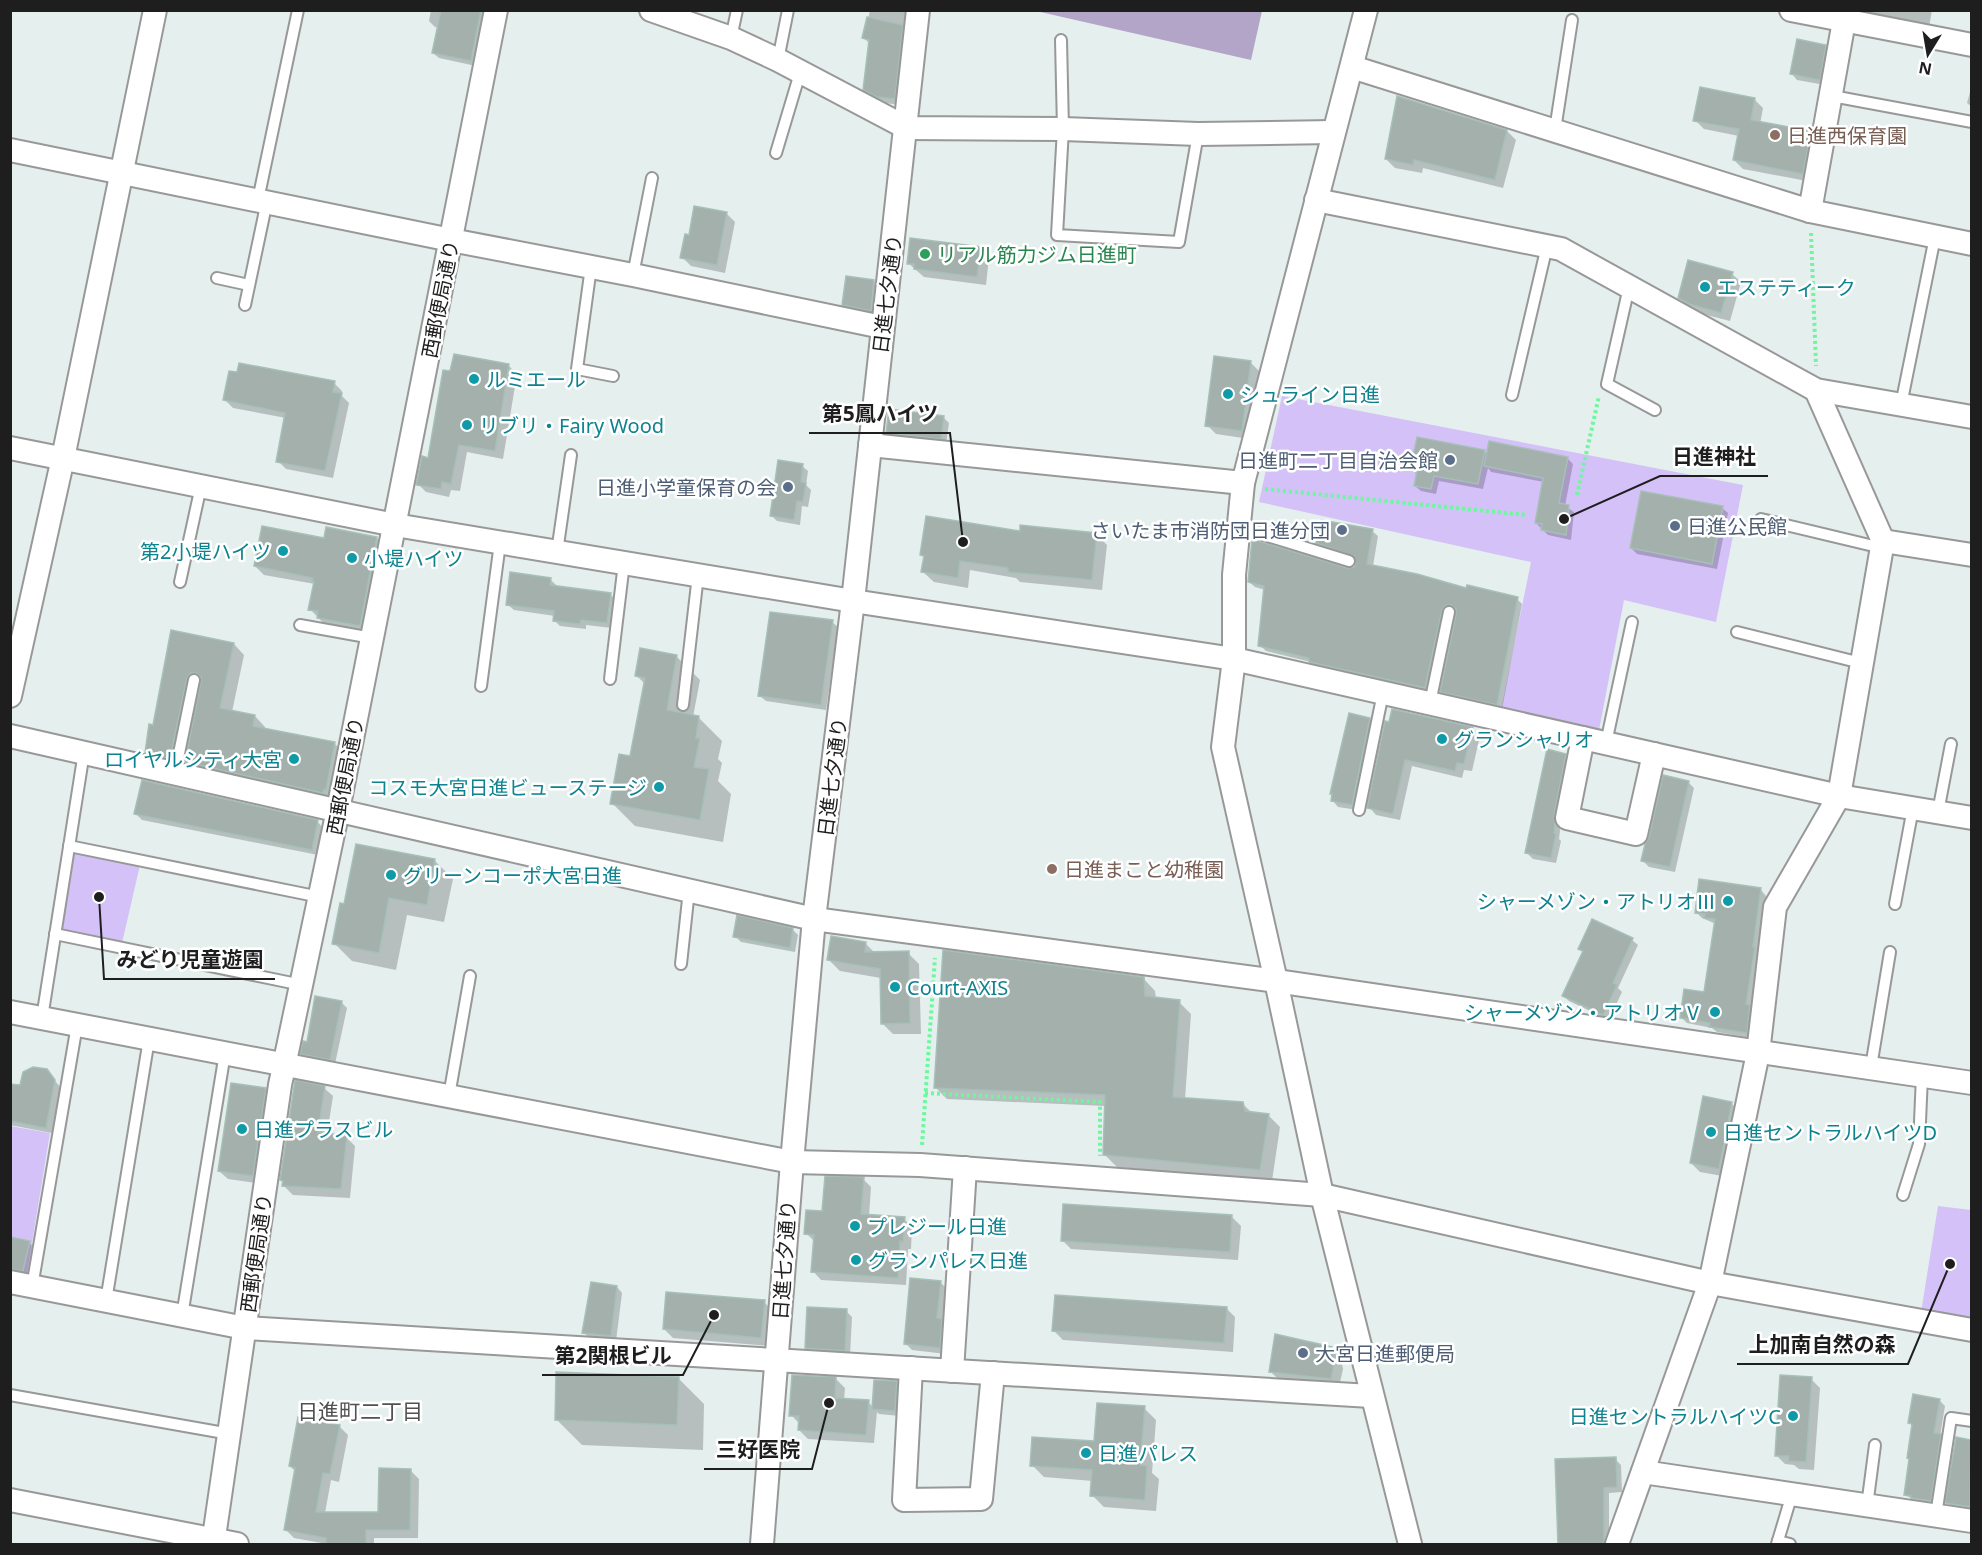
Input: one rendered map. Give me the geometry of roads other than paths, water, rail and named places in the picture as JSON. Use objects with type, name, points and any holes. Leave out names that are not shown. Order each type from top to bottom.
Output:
[{"type":"street","points":[[10,696],[63,458],[154,10]]},
{"type":"street","name":"西郵便局通り","points":[[213,1542],[278,1097],[338,810],[496,10]]},
{"type":"street","name":"日進七夕通り","points":[[762,1545],[814,918],[853,601],[882,327],[907,128],[918,10]]},
{"type":"street","points":[[1366,10],[1242,484],[1234,575],[1234,659],[1223,747],[1322,1195],[1410,1545]]},
{"type":"street","points":[[1791,10],[1971,45]]},
{"type":"street","points":[[657,12],[731,38],[778,60],[907,128],[1063,129],[1198,134],[1333,132]]},
{"type":"street","points":[[1810,211],[1844,21]]},
{"type":"street","points":[[1352,67],[1810,211],[1971,244]]},
{"type":"street","points":[[10,150],[882,327]]},
{"type":"street","points":[[1316,200],[1561,249],[1816,390],[1971,417]]},
{"type":"street","points":[[1617,1545],[1710,1283],[1758,1053],[1775,907],[1839,796],[1882,545],[1816,390]]},
{"type":"street","points":[[870,445],[1242,484]]},
{"type":"street","points":[[10,448],[395,525],[853,601],[1234,659],[1839,796],[1971,818]]},
{"type":"street","points":[[1882,545],[1971,555]]},
{"type":"street","points":[[10,736],[814,918],[1276,981],[1971,1083]]},
{"type":"street","points":[[1583,738],[1567,818],[1636,834],[1654,754]]},
{"type":"street","points":[[10,1012],[792,1162],[920,1165],[1322,1195],[1710,1283],[1971,1330]]},
{"type":"street","points":[[952,1371],[965,1168]]},
{"type":"street","points":[[21,1285],[245,1328],[1371,1396]]},
{"type":"street","points":[[911,1368],[904,1500],[981,1499],[993,1373]]},
{"type":"street","points":[[1643,1472],[1971,1521]]},
{"type":"street","points":[[10,1500],[129,1534],[237,1545]]},
{"type":"lane","points":[[245,304],[298,10]]},
{"type":"lane","points":[[731,38],[737,10]]},
{"type":"lane","points":[[778,60],[788,10]]},
{"type":"lane","points":[[1555,130],[1572,20]]},
{"type":"lane","points":[[1061,40],[1063,129],[1057,235],[1179,242],[1198,134]]},
{"type":"lane","points":[[776,153],[800,73]]},
{"type":"lane","points":[[1832,96],[1971,122]]},
{"type":"lane","points":[[633,275],[652,178]]},
{"type":"lane","points":[[1901,405],[1935,237]]},
{"type":"lane","points":[[1512,395],[1547,246]]},
{"type":"lane","points":[[591,267],[577,369],[613,376]]},
{"type":"lane","points":[[217,278],[249,285]]},
{"type":"lane","points":[[1629,287],[1607,384],[1654,410]]},
{"type":"lane","points":[[557,552],[571,455]]},
{"type":"lane","points":[[180,582],[201,486]]},
{"type":"lane","points":[[1761,519],[1882,545]]},
{"type":"lane","points":[[1238,527],[1349,561]]},
{"type":"lane","points":[[481,686],[500,543]]},
{"type":"lane","points":[[610,679],[624,563]]},
{"type":"lane","points":[[683,705],[698,575]]},
{"type":"lane","points":[[1430,703],[1449,612]]},
{"type":"lane","points":[[1606,743],[1632,622]]},
{"type":"lane","points":[[300,625],[372,638]]},
{"type":"lane","points":[[1737,632],[1861,663]]},
{"type":"lane","points":[[175,773],[194,680]]},
{"type":"lane","points":[[1359,810],[1383,693]]},
{"type":"lane","points":[[1938,812],[1951,744]]},
{"type":"lane","points":[[42,1018],[84,752]]},
{"type":"lane","points":[[1895,904],[1913,808]]},
{"type":"lane","points":[[69,846],[320,897]]},
{"type":"lane","points":[[681,964],[689,890]]},
{"type":"lane","points":[[55,934],[302,985]]},
{"type":"lane","points":[[1870,1067],[1890,952]]},
{"type":"lane","points":[[449,1096],[470,976]]},
{"type":"lane","points":[[21,1285],[77,1025]]},
{"type":"lane","points":[[106,1301],[149,1039]]},
{"type":"lane","points":[[182,1316],[225,1053]]},
{"type":"lane","points":[[1903,1196],[1919,1144],[1922,1076]]},
{"type":"lane","points":[[10,1395],[230,1434]]},
{"type":"lane","points":[[1936,1515],[1951,1418],[1971,1420]]},
{"type":"lane","points":[[1868,1506],[1875,1445]]},
{"type":"lane","points":[[1790,1545],[1778,1543],[1792,1494]]},
{"type":"place","name":"日進西保育園","points":[[1775,135]]},
{"type":"place","name":"リアル筋力ジム日進町","points":[[925,254]]},
{"type":"place","name":"エステティーク","points":[[1705,287]]},
{"type":"place","name":"ルミエール","points":[[474,379]]},
{"type":"place","name":"シュライン日進","points":[[1228,394]]},
{"type":"place","name":"リブリ・Fairy Wood","points":[[467,425]]},
{"type":"place","name":"日進町二丁目自治会館","points":[[1450,460]]},
{"type":"place","name":"日進小学童保育の会","points":[[788,487]]},
{"type":"place","name":"日進神社","points":[[1564,519]]},
{"type":"place","name":"日進公民館","points":[[1675,526]]},
{"type":"place","name":"さいたま市消防団日進分団","points":[[1342,530]]},
{"type":"place","name":"第5鳳ハイツ","points":[[963,542]]},
{"type":"place","name":"第2小堤ハイツ","points":[[283,551]]},
{"type":"place","name":"小堤ハイツ","points":[[352,558]]},
{"type":"place","name":"グランシャリオ","points":[[1442,739]]},
{"type":"place","name":"ロイヤルシティ大宮","points":[[294,759]]},
{"type":"place","name":"コスモ大宮日進ビューステージ","points":[[659,787]]},
{"type":"place","name":"日進まこと幼稚園","points":[[1052,869]]},
{"type":"place","name":"グリーンコーポ大宮日進","points":[[391,875]]},
{"type":"place","name":"みどり児童遊園","points":[[99,897]]},
{"type":"place","name":"シャーメゾン・アトリオⅢ","points":[[1728,901]]},
{"type":"place","name":"Court-AXIS","points":[[895,987]]},
{"type":"place","name":"シャーメゾン・アトリオⅤ","points":[[1715,1012]]},
{"type":"place","name":"日進プラスビル","points":[[242,1129]]},
{"type":"place","name":"日進セントラルハイツD","points":[[1711,1132]]},
{"type":"place","name":"プレジール日進","points":[[855,1226]]},
{"type":"place","name":"グランパレス日進","points":[[856,1260]]},
{"type":"place","name":"上加南自然の森","points":[[1950,1264]]},
{"type":"place","name":"第2関根ビル","points":[[714,1315]]},
{"type":"place","name":"大宮日進郵便局","points":[[1303,1353]]},
{"type":"place","name":"三好医院","points":[[829,1403]]},
{"type":"place","name":"日進セントラルハイツC","points":[[1793,1416]]},
{"type":"place","name":"日進パレス","points":[[1086,1453]]},
{"type":"district","name":"日進町二丁目","points":[[360,1411]]}]
